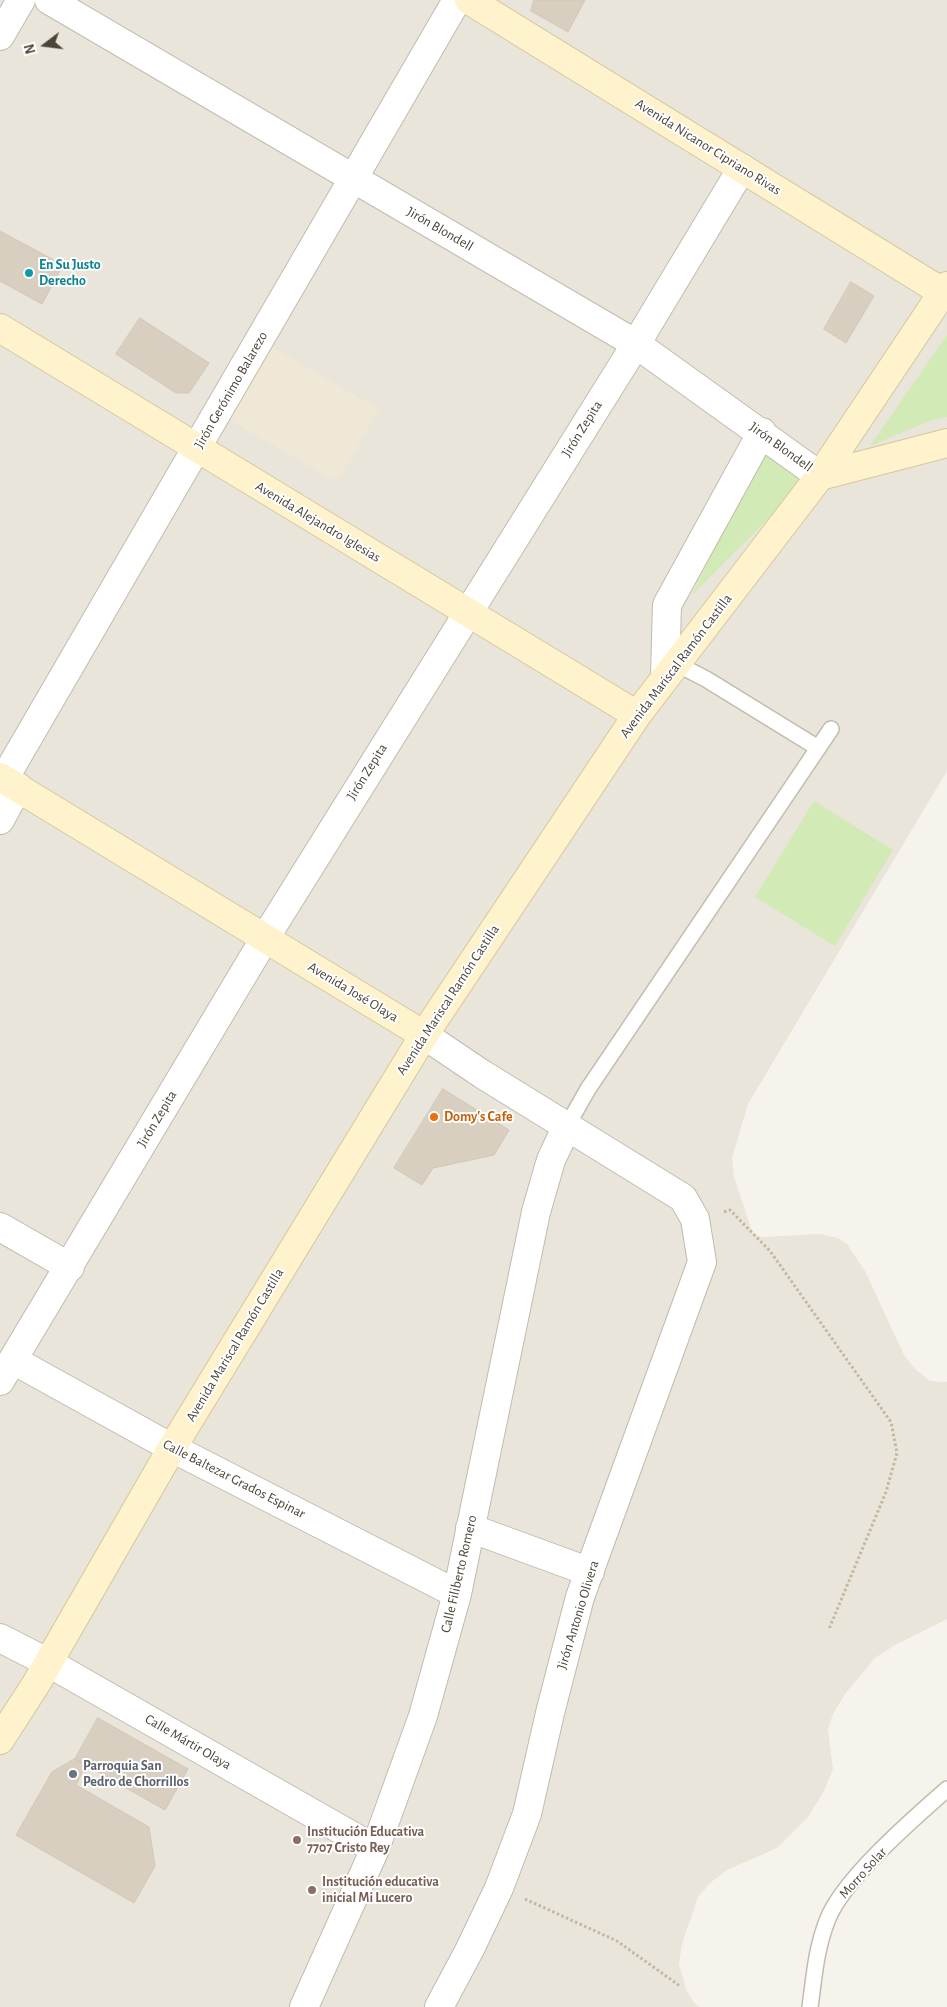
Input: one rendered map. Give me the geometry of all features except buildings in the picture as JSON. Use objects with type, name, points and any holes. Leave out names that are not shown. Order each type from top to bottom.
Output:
[{"type":"main road","name":"Avenida Nicanor Cipriano Rivas","points":[[469,0],[946,291]]},
{"type":"main road","name":"Avenida Mariscal Ramón Castilla","points":[[0,1740],[49,1663],[172,1448],[424,1035],[637,715],[820,476],[946,291]]},
{"type":"main road","name":"Avenida Alejandro Iglesias","points":[[0,328],[637,715]]},
{"type":"main road","points":[[820,476],[947,443]]},
{"type":"main road","name":"Avenida José Olaya","points":[[7,781],[424,1035]]},
{"type":"street","points":[[0,36],[21,0]]},
{"type":"street","name":"Jirón Blondell","points":[[49,0],[636,344],[762,432],[820,476]]},
{"type":"street","name":"Jirón Gerónimo Balarezo","points":[[0,820],[7,781],[197,448],[458,0]]},
{"type":"street","name":"Jirón Zepita","points":[[6,1371],[70,1267],[265,938],[636,344],[742,168]]},
{"type":"street","points":[[670,670],[667,605],[762,432]]},
{"type":"street","name":"Avenida José Olaya","points":[[424,1035],[482,1074],[683,1198],[695,1219]]},
{"type":"street","name":"Calle Filiberto Romero","points":[[304,2007],[375,1849],[423,1716],[457,1594],[536,1212],[552,1160],[566,1126]]},
{"type":"street","name":"Jirón Antonio Olivera","points":[[439,2007],[470,1949],[499,1888],[527,1814],[550,1713],[580,1597],[702,1262],[695,1219]]},
{"type":"street","points":[[0,1227],[70,1267]]},
{"type":"street","name":"Calle Baltezar Grados Espinar","points":[[6,1371],[172,1448],[457,1594]]},
{"type":"street","points":[[470,1528],[590,1572]]},
{"type":"street","name":"Calle Mártir Olaya","points":[[0,1638],[49,1663],[375,1849]]},
{"type":"lane","points":[[670,670],[706,680],[818,748]]},
{"type":"lane","points":[[566,1126],[593,1081],[831,729]]},
{"type":"lane","name":"Morro Solar","points":[[810,2007],[818,1950],[827,1919],[843,1893],[871,1862],[947,1788]]},
{"type":"path","points":[[695,1219],[730,1210],[770,1251],[891,1422],[898,1453],[886,1492],[829,1629]]},
{"type":"path","points":[[499,1888],[617,1941],[680,1986]]},
{"type":"shaded area","points":[[0,0],[947,0],[947,771],[748,1104],[732,1158],[734,1177],[753,1234],[763,1237],[820,1234],[838,1238],[847,1244],[865,1271],[904,1355],[916,1370],[930,1381],[947,1382],[947,1619],[895,1645],[875,1658],[845,1694],[833,1714],[828,1729],[833,1769],[824,1791],[808,1817],[777,1848],[727,1870],[710,1883],[698,1897],[682,1944],[679,1964],[686,1989],[694,2003],[700,2007],[0,2007]]},
{"type":"shaded area","points":[[270,346],[379,409],[337,482],[228,419]]},
{"type":"green space","points":[[947,335],[947,417],[932,420],[870,446]]},
{"type":"green space","points":[[761,452],[777,454],[806,481],[692,595]]},
{"type":"green space","points":[[814,801],[893,850],[835,946],[755,897]]},
{"type":"place","name":"En Su Justo Derecho","points":[[29,273]]},
{"type":"place","name":"Domy's Cafe","points":[[434,1117]]},
{"type":"place","name":"Parroquia San Pedro de Chorrillos","points":[[73,1774]]},
{"type":"place","name":"Institución Educativa 7707 Cristo Rey","points":[[297,1840]]},
{"type":"place","name":"Institución educativa inicial Mi Lucero","points":[[312,1890]]}]
